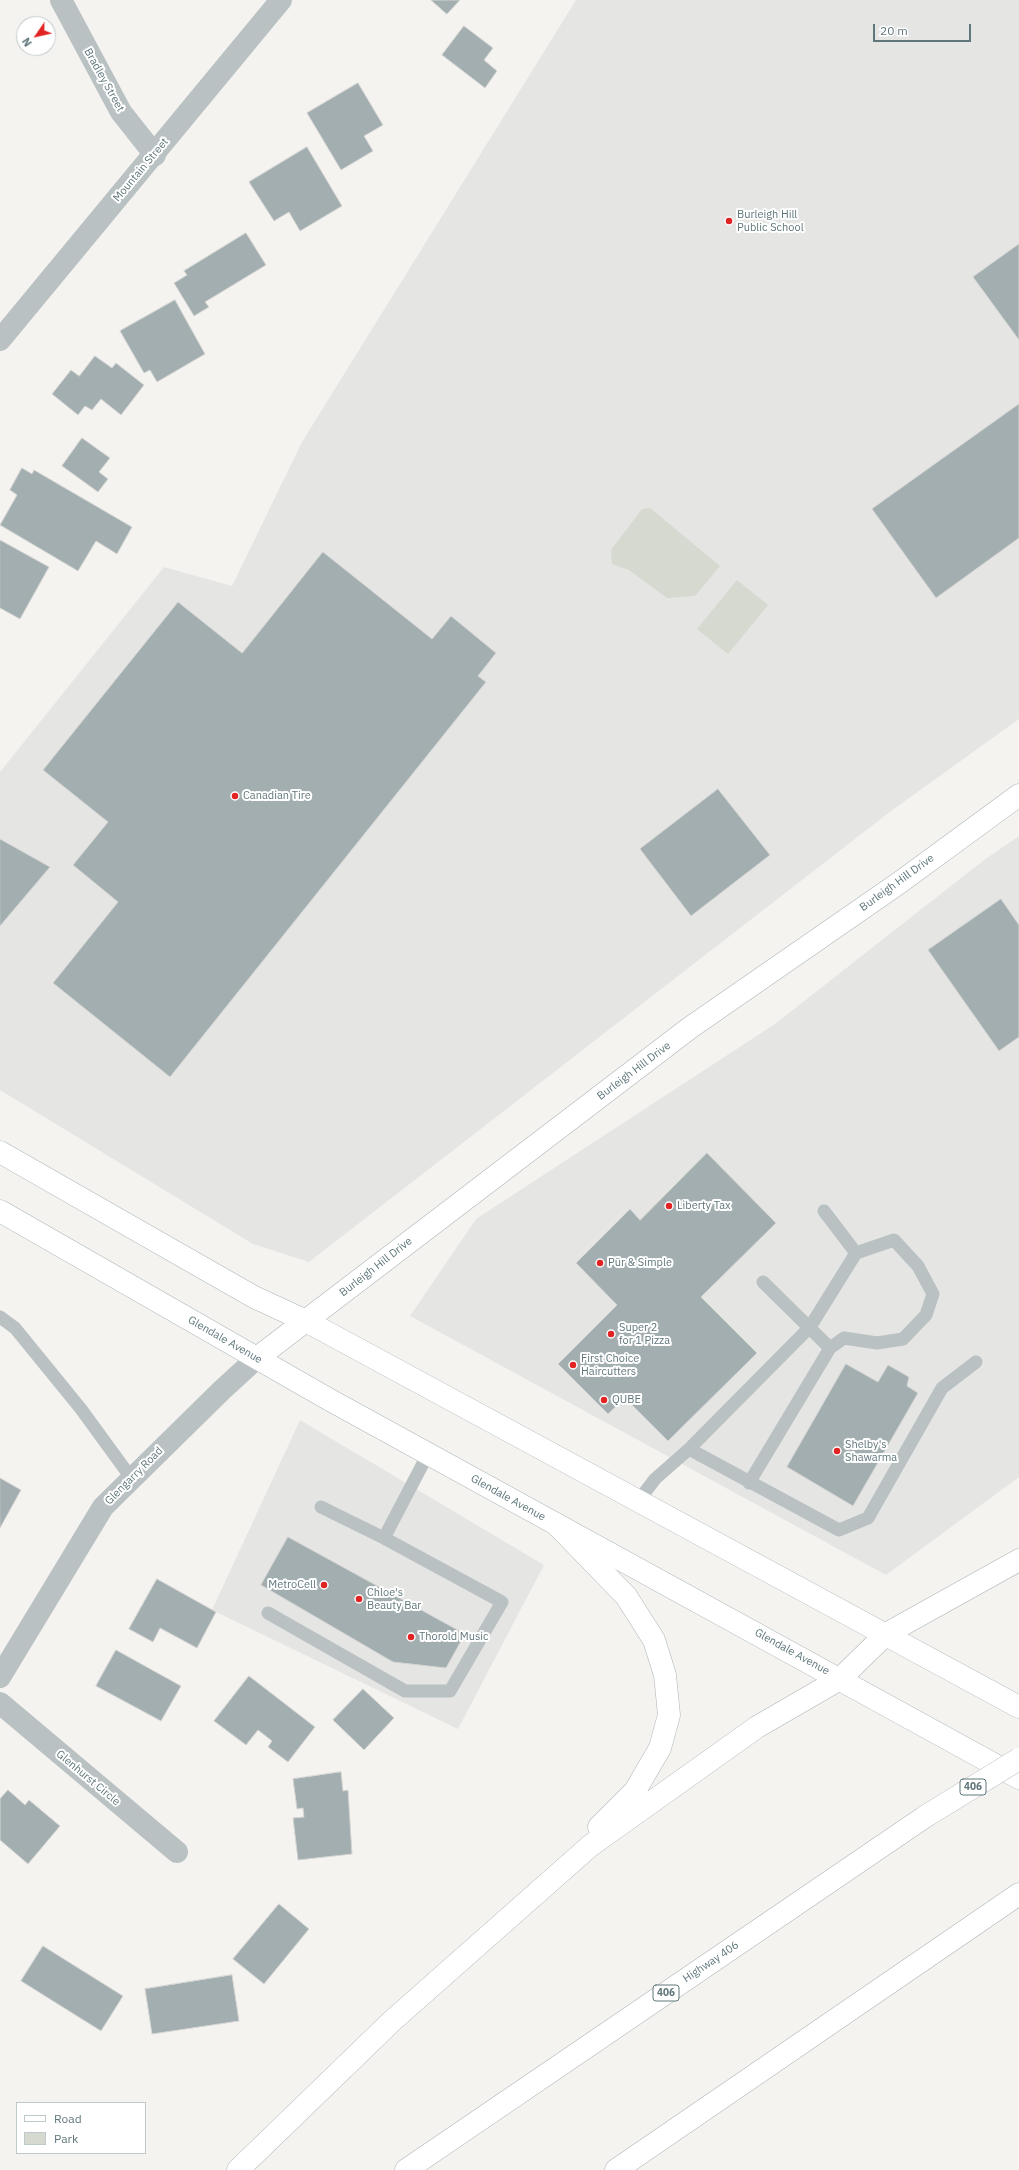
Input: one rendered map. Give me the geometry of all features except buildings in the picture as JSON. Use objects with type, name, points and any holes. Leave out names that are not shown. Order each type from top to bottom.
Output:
[{"type":"main road","name":"Burleigh Hill Drive","points":[[256,1358],[691,1028],[892,887],[1019,794]]},
{"type":"main road","points":[[0,1152],[254,1297],[306,1321],[1019,1707]]},
{"type":"main road","name":"Glendale Avenue","points":[[0,1211],[256,1358],[428,1454],[1019,1778]]},
{"type":"main road","points":[[513,1914],[635,1791],[660,1748],[669,1715],[665,1675],[654,1640],[626,1596],[556,1524]]},
{"type":"main road","points":[[238,2170],[392,2021],[590,1846],[756,1727],[840,1679],[886,1634],[1019,1560]]},
{"type":"main road","name":"Highway 406","points":[[406,2170],[926,1816],[1019,1759]]},
{"type":"main road","points":[[616,2170],[1019,1894]]},
{"type":"street","name":"Bradley Street","points":[[61,0],[121,112],[155,155]]},
{"type":"street","name":"Mountain Street","points":[[0,340],[155,155],[281,0]]},
{"type":"street","name":"Glengarry Road","points":[[0,1677],[103,1507],[229,1382],[256,1358]]},
{"type":"street","name":"Glenhurst Circle","points":[[0,1703],[177,1852]]},
{"type":"lane","points":[[824,1211],[856,1253]]},
{"type":"lane","points":[[639,1500],[655,1479],[688,1449],[810,1327],[856,1253],[894,1240],[918,1266],[933,1294],[926,1315],[903,1339],[877,1343],[844,1338],[830,1348],[749,1483]]},
{"type":"lane","points":[[763,1282],[830,1348]]},
{"type":"lane","points":[[0,1317],[15,1328],[72,1398],[132,1479]]},
{"type":"lane","points":[[688,1449],[839,1530],[868,1518],[942,1388],[976,1362]]},
{"type":"lane","points":[[384,1538],[428,1454]]},
{"type":"lane","points":[[268,1613],[405,1691],[450,1692],[502,1602],[384,1538],[321,1508]]},
{"type":"shaded area","points":[[576,0],[1019,0],[1019,719],[891,811],[309,1262],[253,1244],[0,1090],[0,772],[164,567],[232,586],[302,442]]},
{"type":"shaded area","points":[[1019,836],[1019,1477],[886,1575],[410,1316],[476,1219],[775,1024],[984,860]]},
{"type":"shaded area","points":[[300,1420],[544,1565],[458,1729],[212,1610]]},
{"type":"green space","points":[[650,508],[720,566],[695,596],[667,598],[629,570],[612,564],[611,550],[642,509]]},
{"type":"green space","points":[[737,580],[768,605],[728,654],[697,629]]},
{"type":"place","name":"Burleigh Hill Public School","points":[[729,221]]},
{"type":"place","name":"Canadian Tire","points":[[235,796]]},
{"type":"place","name":"Liberty Tax","points":[[669,1206]]},
{"type":"place","name":"Pür & Simple","points":[[600,1263]]},
{"type":"place","name":"Super 2 for 1 Pizza","points":[[611,1334]]},
{"type":"place","name":"First Choice Haircutters","points":[[573,1365]]},
{"type":"place","name":"QUBE","points":[[604,1400]]},
{"type":"place","name":"Shelby's Shawarma","points":[[837,1451]]},
{"type":"place","name":"MetroCell","points":[[324,1585]]},
{"type":"place","name":"Chloe's Beauty Bar","points":[[359,1599]]},
{"type":"place","name":"Thorold Music","points":[[411,1637]]}]
